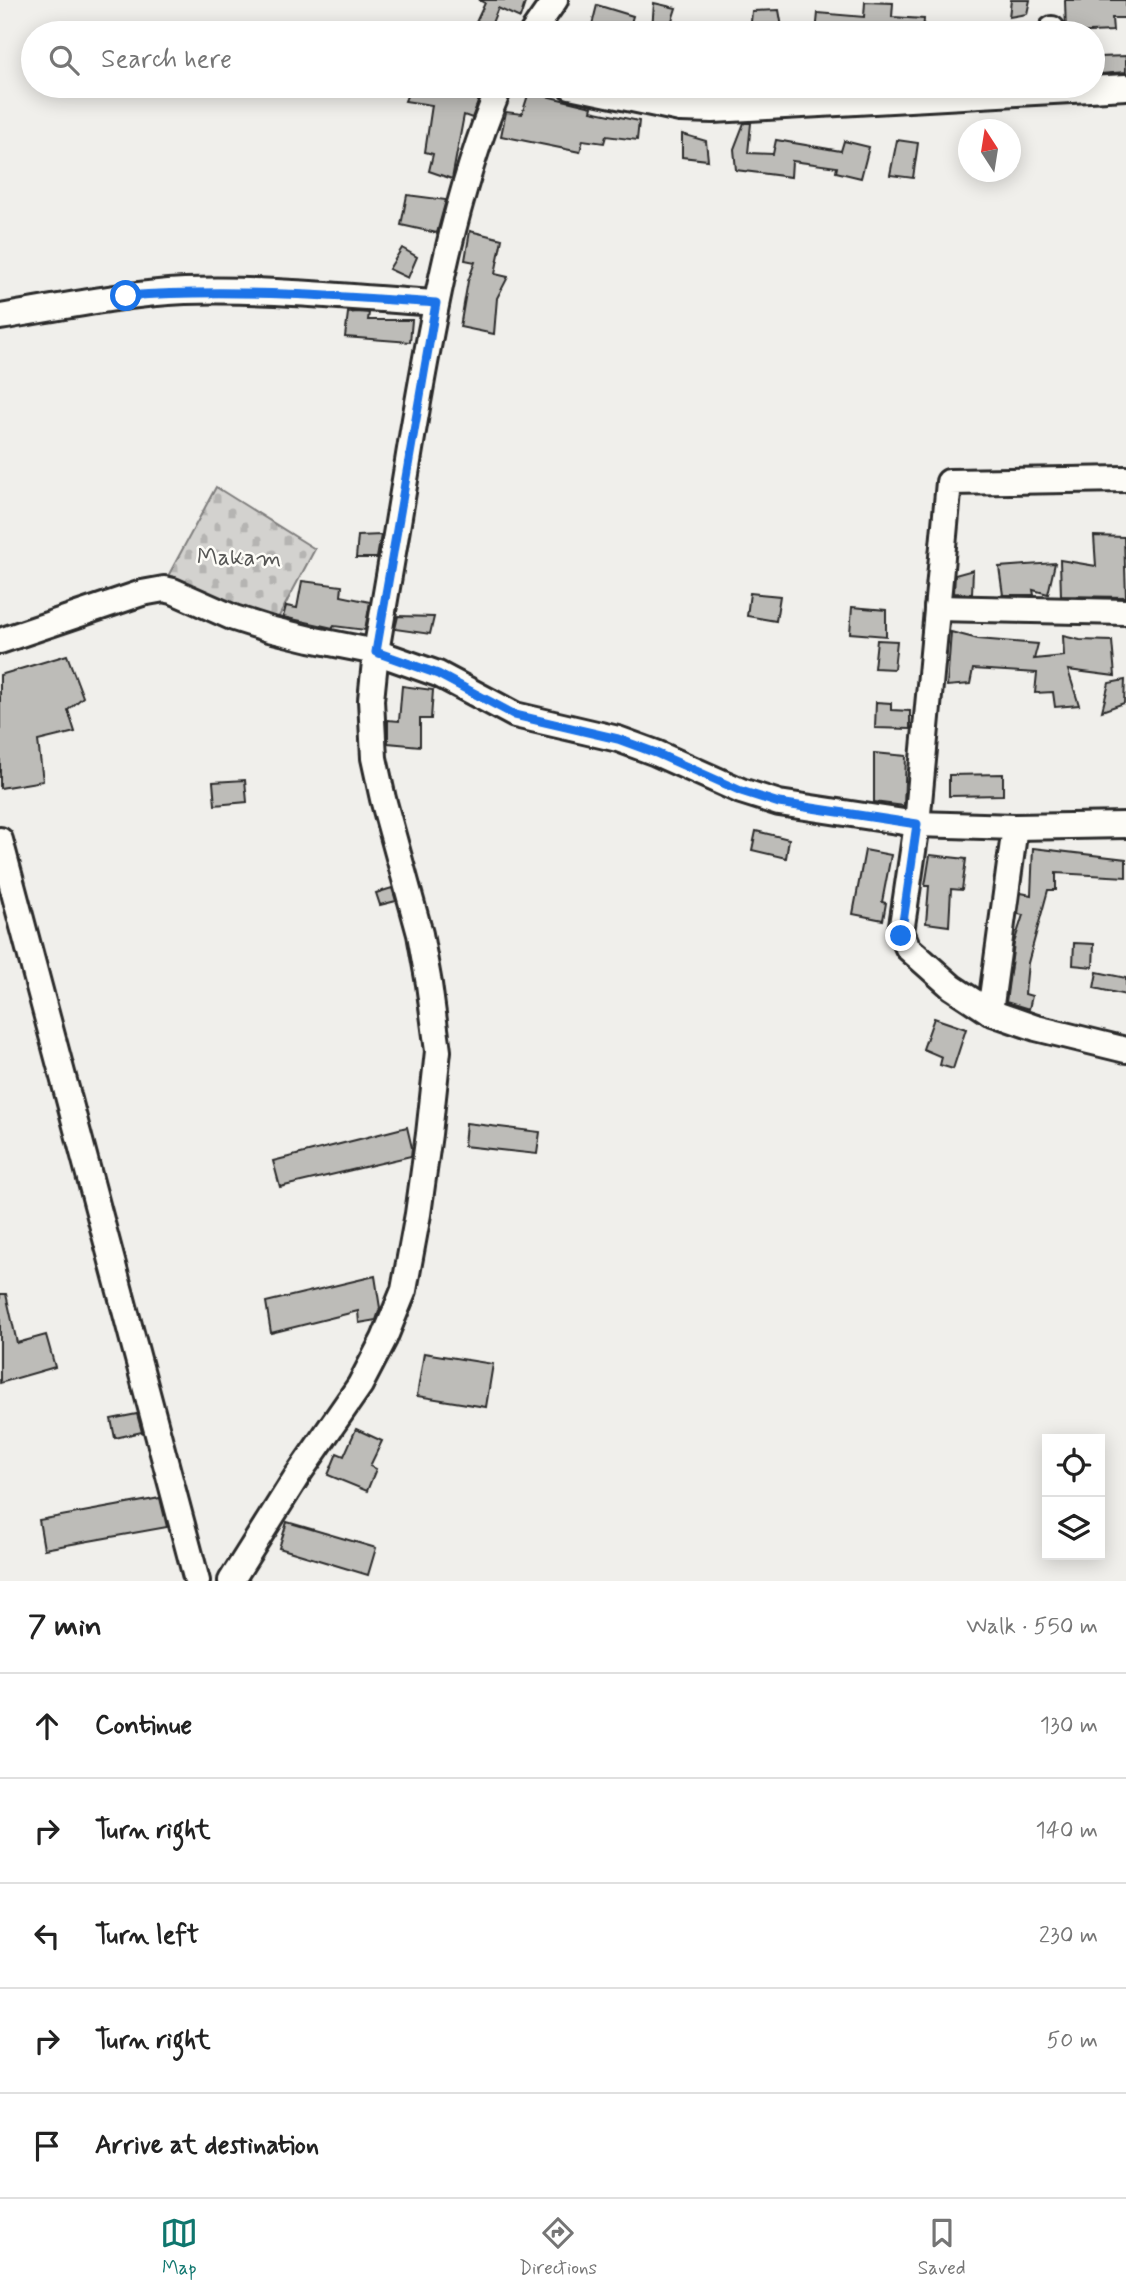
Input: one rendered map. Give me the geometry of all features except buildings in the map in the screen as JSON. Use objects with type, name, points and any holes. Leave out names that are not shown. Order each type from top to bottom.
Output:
[{"type":"street","points":[[540,21],[555,0]]},
{"type":"street","points":[[1105,88],[1126,88]]},
{"type":"street","points":[[231,1581],[297,1476],[360,1385],[378,1350],[404,1290],[418,1214],[438,1051],[420,934],[374,758],[371,700],[376,652],[436,303],[466,179],[495,98]]},
{"type":"street","points":[[630,98],[680,108],[713,110],[901,98]]},
{"type":"street","points":[[0,317],[126,296],[186,291],[262,292],[436,303]]},
{"type":"street","points":[[1126,479],[949,482],[917,824],[901,936],[908,948],[952,987],[990,1012],[1036,1028],[1126,1049]]},
{"type":"street","points":[[0,641],[133,596],[163,589],[183,594],[233,618],[269,629],[376,652],[438,674],[515,715],[618,739],[741,791],[779,803],[917,824],[1015,827],[1126,825]]},
{"type":"street","points":[[937,608],[1126,612]]},
{"type":"street","points":[[990,1012],[1015,827]]},
{"type":"street","points":[[0,840],[197,1581]]},
{"type":"green space","name":"Makam","points":[[216,487],[315,549],[276,622],[167,578]]},
{"type":"route","points":[[126,296],[186,291],[262,292],[436,303],[376,652],[438,674],[515,715],[618,739],[741,791],[779,803],[917,824],[901,936]]}]
